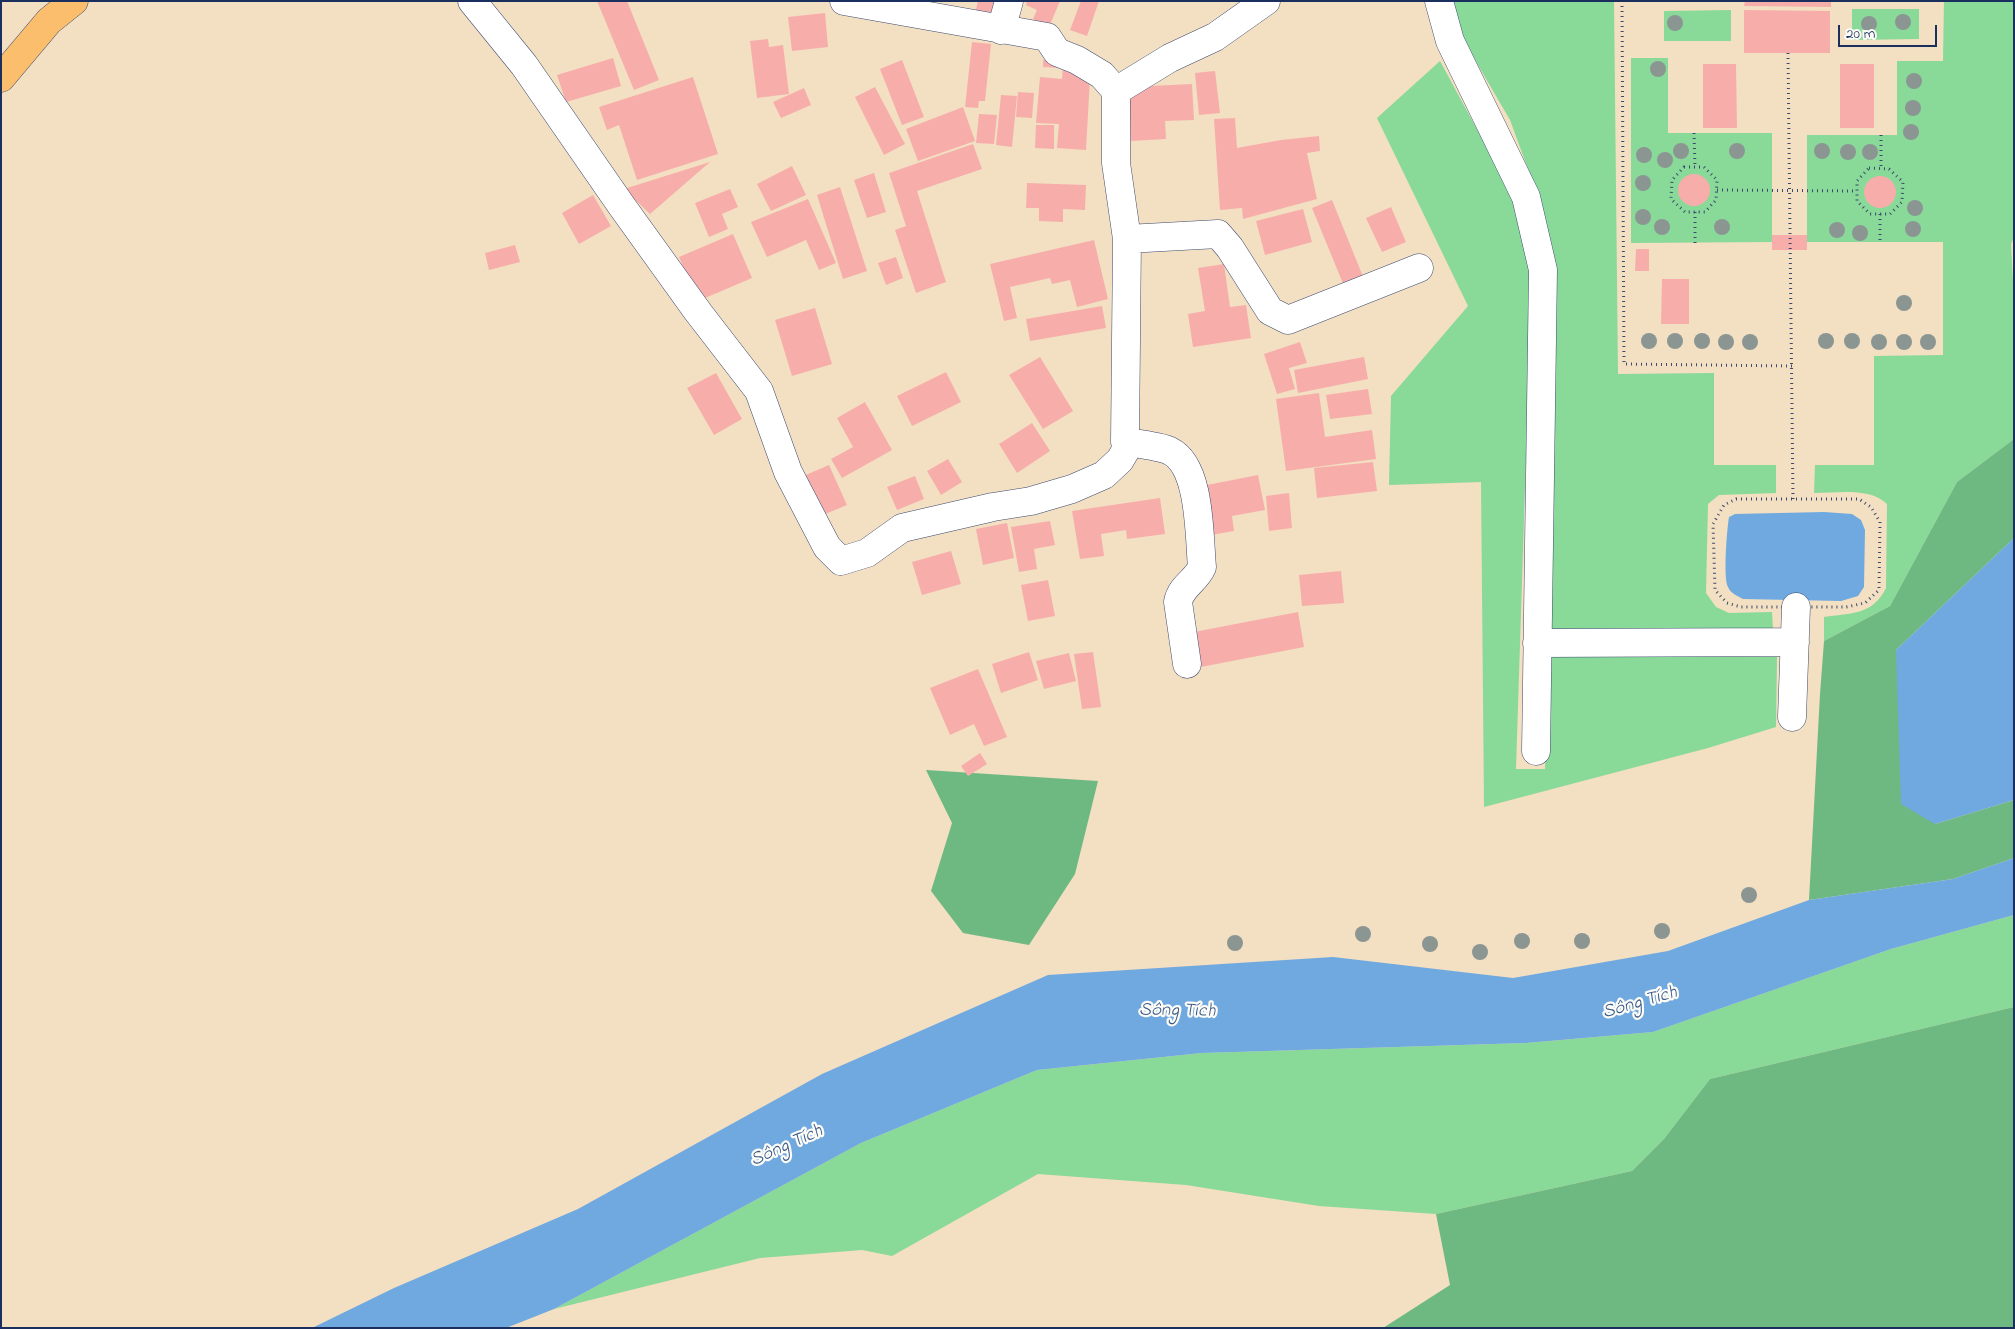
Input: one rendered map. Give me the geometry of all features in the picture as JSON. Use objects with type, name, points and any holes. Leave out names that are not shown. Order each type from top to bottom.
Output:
[{"type":"highway","points":[[1,78],[49,21],[74,1]]},
{"type":"street","points":[[472,1],[524,65],[621,206],[759,392],[788,472],[827,548],[841,561],[866,553],[902,528],[993,506],[1031,501],[1072,488],[1104,475],[1120,460],[1130,443],[1125,442]]},
{"type":"street","points":[[844,1],[1047,38],[1057,52],[1077,60],[1102,75],[1116,91],[1116,164],[1127,239],[1125,442]]},
{"type":"street","points":[[1001,30],[1009,1]]},
{"type":"street","points":[[1116,91],[1170,58],[1216,37],[1266,1]]},
{"type":"street","points":[[1439,1],[1450,41],[1526,197],[1543,270],[1536,751]]},
{"type":"street","points":[[1127,239],[1218,234],[1230,248],[1270,311],[1288,320],[1419,268]]},
{"type":"street","points":[[1125,442],[1171,452],[1186,467],[1194,486],[1202,566],[1199,574],[1180,593],[1178,602],[1187,664]]},
{"type":"street","points":[[1792,717],[1796,608]]},
{"type":"street","points":[[1537,644],[1795,642]]},
{"type":"path","points":[[1622,1],[1624,364],[1792,366]]},
{"type":"path","points":[[1788,53],[1793,500]]},
{"type":"path","points":[[1694,134],[1695,167]]},
{"type":"path","points":[[1881,135],[1881,168]]},
{"type":"path","points":[[1684,167],[1695,167],[1704,167],[1717,180],[1716,200],[1705,212],[1685,212],[1671,200],[1672,180],[1684,167]]},
{"type":"path","points":[[1869,168],[1889,169],[1903,182],[1902,202],[1890,214],[1870,214],[1857,201],[1857,191],[1857,182],[1869,168]]},
{"type":"path","points":[[1717,190],[1857,191]]},
{"type":"path","points":[[1695,212],[1695,242]]},
{"type":"path","points":[[1880,214],[1880,242]]},
{"type":"path","points":[[1736,500],[1859,500],[1871,506],[1880,522],[1878,590],[1865,602],[1846,608],[1796,608],[1741,608],[1727,603],[1715,590],[1713,524],[1724,506],[1736,500]]},
{"type":"green space","points":[[1452,1],[1614,1],[1618,374],[1714,373],[1714,465],[1776,465],[1776,493],[1719,495],[1708,504],[1706,593],[1716,607],[1729,613],[1772,612],[1773,630],[1551,631],[1553,249],[1528,169],[1510,120],[1457,29]]},
{"type":"green space","points":[[1944,1],[2014,1],[2014,237],[2011,244],[2014,300],[2014,439],[1957,482],[1890,606],[1824,641],[1824,617],[1852,613],[1868,608],[1881,597],[1886,588],[1887,504],[1872,495],[1862,493],[1814,493],[1815,465],[1874,465],[1874,356],[1943,355],[1943,242],[1807,242],[1807,135],[1897,135],[1897,61],[1943,61]]},
{"type":"green space","points":[[1852,9],[1919,9],[1919,39],[1852,40]]},
{"type":"green space","points":[[1731,10],[1731,41],[1664,41],[1664,11]]},
{"type":"green space","points":[[1631,58],[1668,58],[1668,133],[1772,133],[1772,242],[1631,243]]},
{"type":"green space","points":[[1440,61],[1519,207],[1532,269],[1516,769],[1545,769],[1548,655],[1777,657],[1776,727],[1708,748],[1484,807],[1481,482],[1389,485],[1391,396],[1468,306],[1377,118]]},
{"type":"green space","points":[[2014,439],[2014,538],[1896,650],[1935,824],[2014,800],[2014,858],[1953,879],[1809,900],[1824,641],[1890,606],[1957,482]]},
{"type":"green space","points":[[926,770],[1098,781],[1075,874],[1029,945],[963,933],[931,891],[952,823]]},
{"type":"green space","points":[[2014,915],[2014,1007],[1710,1079],[1664,1139],[1632,1171],[1436,1214],[1319,1206],[1186,1185],[1038,1174],[892,1256],[862,1250],[760,1258],[554,1309],[861,1143],[1037,1070],[1202,1053],[1526,1043],[1653,1032],[1891,949]]},
{"type":"green space","points":[[2014,1007],[2014,1328],[1383,1328],[1450,1285],[1436,1214],[1632,1171],[1664,1139],[1710,1079]]},
{"type":"water","points":[[1824,512],[1852,514],[1861,520],[1865,530],[1864,587],[1858,596],[1841,601],[1743,599],[1731,591],[1728,587],[1726,574],[1726,542],[1729,517],[1735,514]]},
{"type":"water","points":[[2014,538],[2014,800],[1935,824],[1901,804],[1896,650]]},
{"type":"water","name":"Sông Tích","points":[[2014,858],[2014,915],[1891,949],[1653,1032],[1526,1043],[1202,1053],[1037,1070],[861,1143],[554,1309],[506,1328],[312,1328],[394,1288],[578,1209],[822,1074],[1048,975],[1333,957],[1513,978],[1668,951],[1809,900],[1953,879]]},
{"type":"building","points":[[597,1],[627,1],[659,80],[634,90]]},
{"type":"building","points":[[978,1],[999,1],[994,22],[974,17]]},
{"type":"building","points":[[1027,1],[1060,1],[1049,27],[1033,19],[1037,10],[1026,5]]},
{"type":"building","points":[[1081,1],[1099,1],[1087,36],[1070,30]]},
{"type":"building","points":[[1745,1],[1831,1],[1831,7],[1744,6]]},
{"type":"building","points":[[1744,10],[1830,11],[1830,53],[1744,53]]},
{"type":"building","points":[[825,13],[828,47],[792,51],[788,17]]},
{"type":"building","points":[[768,39],[769,47],[783,45],[789,94],[757,98],[750,41]]},
{"type":"building","points":[[972,42],[991,44],[985,101],[979,101],[978,108],[965,107]]},
{"type":"building","points":[[613,58],[621,86],[566,102],[557,75]]},
{"type":"building","points":[[902,60],[924,117],[902,125],[880,69]]},
{"type":"building","points":[[1043,60],[1061,61],[1060,68],[1043,67]]},
{"type":"building","points":[[1703,64],[1736,64],[1737,128],[1703,128]]},
{"type":"building","points":[[1840,64],[1874,64],[1874,128],[1840,128]]},
{"type":"building","points":[[1063,65],[1090,78],[1086,150],[1057,148],[1059,124],[1036,123],[1040,77],[1062,79]]},
{"type":"building","points":[[1215,71],[1220,113],[1199,115],[1195,73]]},
{"type":"building","points":[[693,77],[718,154],[637,180],[619,125],[607,130],[599,107]]},
{"type":"building","points":[[1192,84],[1194,120],[1165,121],[1166,139],[1131,141],[1129,87]]},
{"type":"building","points":[[875,87],[905,144],[884,155],[855,97]]},
{"type":"building","points":[[804,88],[811,105],[781,118],[773,102]]},
{"type":"building","points":[[1018,92],[1034,93],[1032,118],[1016,117]]},
{"type":"building","points":[[1001,95],[1017,96],[1012,147],[996,145]]},
{"type":"building","points":[[963,107],[975,141],[918,161],[906,129]]},
{"type":"building","points":[[979,114],[997,115],[994,144],[976,143]]},
{"type":"building","points":[[1235,118],[1237,148],[1281,140],[1319,136],[1320,151],[1307,153],[1317,199],[1243,219],[1242,208],[1220,210],[1214,119]]},
{"type":"building","points":[[1036,125],[1054,125],[1054,149],[1035,148]]},
{"type":"building","points":[[973,144],[982,169],[917,191],[946,282],[916,293],[895,230],[906,226],[889,173]]},
{"type":"building","points":[[710,162],[650,214],[624,189]]},
{"type":"building","points":[[792,166],[806,195],[771,211],[757,184]]},
{"type":"building","points":[[874,173],[886,212],[867,218],[854,180]]},
{"type":"building","points":[[1694,174],[1705,179],[1710,190],[1705,201],[1694,206],[1683,201],[1678,190],[1683,179]]},
{"type":"building","points":[[1880,176],[1891,181],[1896,192],[1891,203],[1880,208],[1869,203],[1864,192],[1869,181]]},
{"type":"building","points":[[1027,183],[1086,185],[1085,210],[1063,209],[1063,222],[1039,221],[1039,208],[1026,208]]},
{"type":"building","points":[[840,187],[867,271],[843,279],[817,195]]},
{"type":"building","points":[[730,189],[738,207],[722,214],[728,229],[709,237],[695,203]]},
{"type":"building","points":[[593,195],[611,226],[579,244],[562,213]]},
{"type":"building","points":[[808,199],[836,263],[819,270],[806,240],[767,257],[751,222]]},
{"type":"building","points":[[1332,200],[1364,279],[1344,286],[1312,208]]},
{"type":"building","points":[[1391,207],[1406,242],[1382,252],[1366,218]]},
{"type":"building","points":[[1303,209],[1312,242],[1265,255],[1256,221]]},
{"type":"building","points":[[733,234],[752,278],[698,301],[679,257]]},
{"type":"building","points":[[1772,235],[1807,235],[1807,250],[1772,250]]},
{"type":"building","points":[[1094,240],[1108,299],[1077,307],[1070,280],[1052,284],[1050,278],[1010,287],[1017,318],[1004,321],[990,264]]},
{"type":"building","points":[[515,245],[520,262],[489,270],[485,253]]},
{"type":"building","points":[[1636,249],[1649,249],[1649,271],[1635,271]]},
{"type":"building","points":[[896,257],[903,278],[886,285],[878,263]]},
{"type":"building","points":[[1224,264],[1230,307],[1246,305],[1251,338],[1193,347],[1188,314],[1205,311],[1198,268]]},
{"type":"building","points":[[1662,279],[1689,279],[1689,324],[1661,324]]},
{"type":"building","points":[[1102,306],[1106,328],[1030,341],[1026,319]]},
{"type":"building","points":[[815,308],[832,364],[792,376],[775,320]]},
{"type":"building","points":[[1300,342],[1307,363],[1289,368],[1295,389],[1277,394],[1264,354]]},
{"type":"building","points":[[1040,357],[1073,411],[1043,429],[1009,375]]},
{"type":"building","points":[[1364,357],[1368,379],[1298,393],[1294,370]]},
{"type":"building","points":[[946,372],[961,402],[912,426],[897,396]]},
{"type":"building","points":[[716,373],[742,419],[714,435],[687,388]]},
{"type":"building","points":[[1368,389],[1372,414],[1330,419],[1326,395]]},
{"type":"building","points":[[1319,393],[1325,437],[1372,430],[1376,459],[1286,471],[1276,399]]},
{"type":"building","points":[[865,402],[892,450],[842,478],[831,459],[853,447],[837,418]]},
{"type":"building","points":[[1032,423],[1050,451],[1017,473],[999,444]]},
{"type":"building","points":[[948,459],[962,482],[941,495],[927,471]]},
{"type":"building","points":[[1373,462],[1377,491],[1317,498],[1314,468]]},
{"type":"building","points":[[829,465],[847,505],[818,517],[801,477]]},
{"type":"building","points":[[1258,475],[1265,510],[1232,516],[1234,531],[1211,535],[1202,486]]},
{"type":"building","points":[[915,476],[924,499],[897,510],[887,487]]},
{"type":"building","points":[[1289,493],[1292,528],[1269,531],[1266,496]]},
{"type":"building","points":[[1160,498],[1165,534],[1127,539],[1126,530],[1101,534],[1104,556],[1080,559],[1072,511]]},
{"type":"building","points":[[1050,521],[1055,545],[1034,549],[1037,569],[1019,572],[1011,527]]},
{"type":"building","points":[[1007,523],[1014,558],[983,565],[976,529]]},
{"type":"building","points":[[951,551],[961,584],[922,595],[912,562]]},
{"type":"building","points":[[1341,571],[1344,603],[1302,606],[1299,575]]},
{"type":"building","points":[[1048,580],[1055,616],[1028,621],[1021,585]]},
{"type":"building","points":[[1298,612],[1304,647],[1201,667],[1194,632]]},
{"type":"building","points":[[1029,652],[1038,680],[1001,693],[992,664]]},
{"type":"building","points":[[1093,652],[1101,707],[1082,709],[1074,654]]},
{"type":"building","points":[[1069,653],[1076,681],[1044,689],[1036,661]]},
{"type":"building","points":[[978,669],[1007,737],[984,746],[974,724],[950,735],[930,688]]},
{"type":"building","points":[[980,753],[987,764],[968,776],[961,766]]}]
